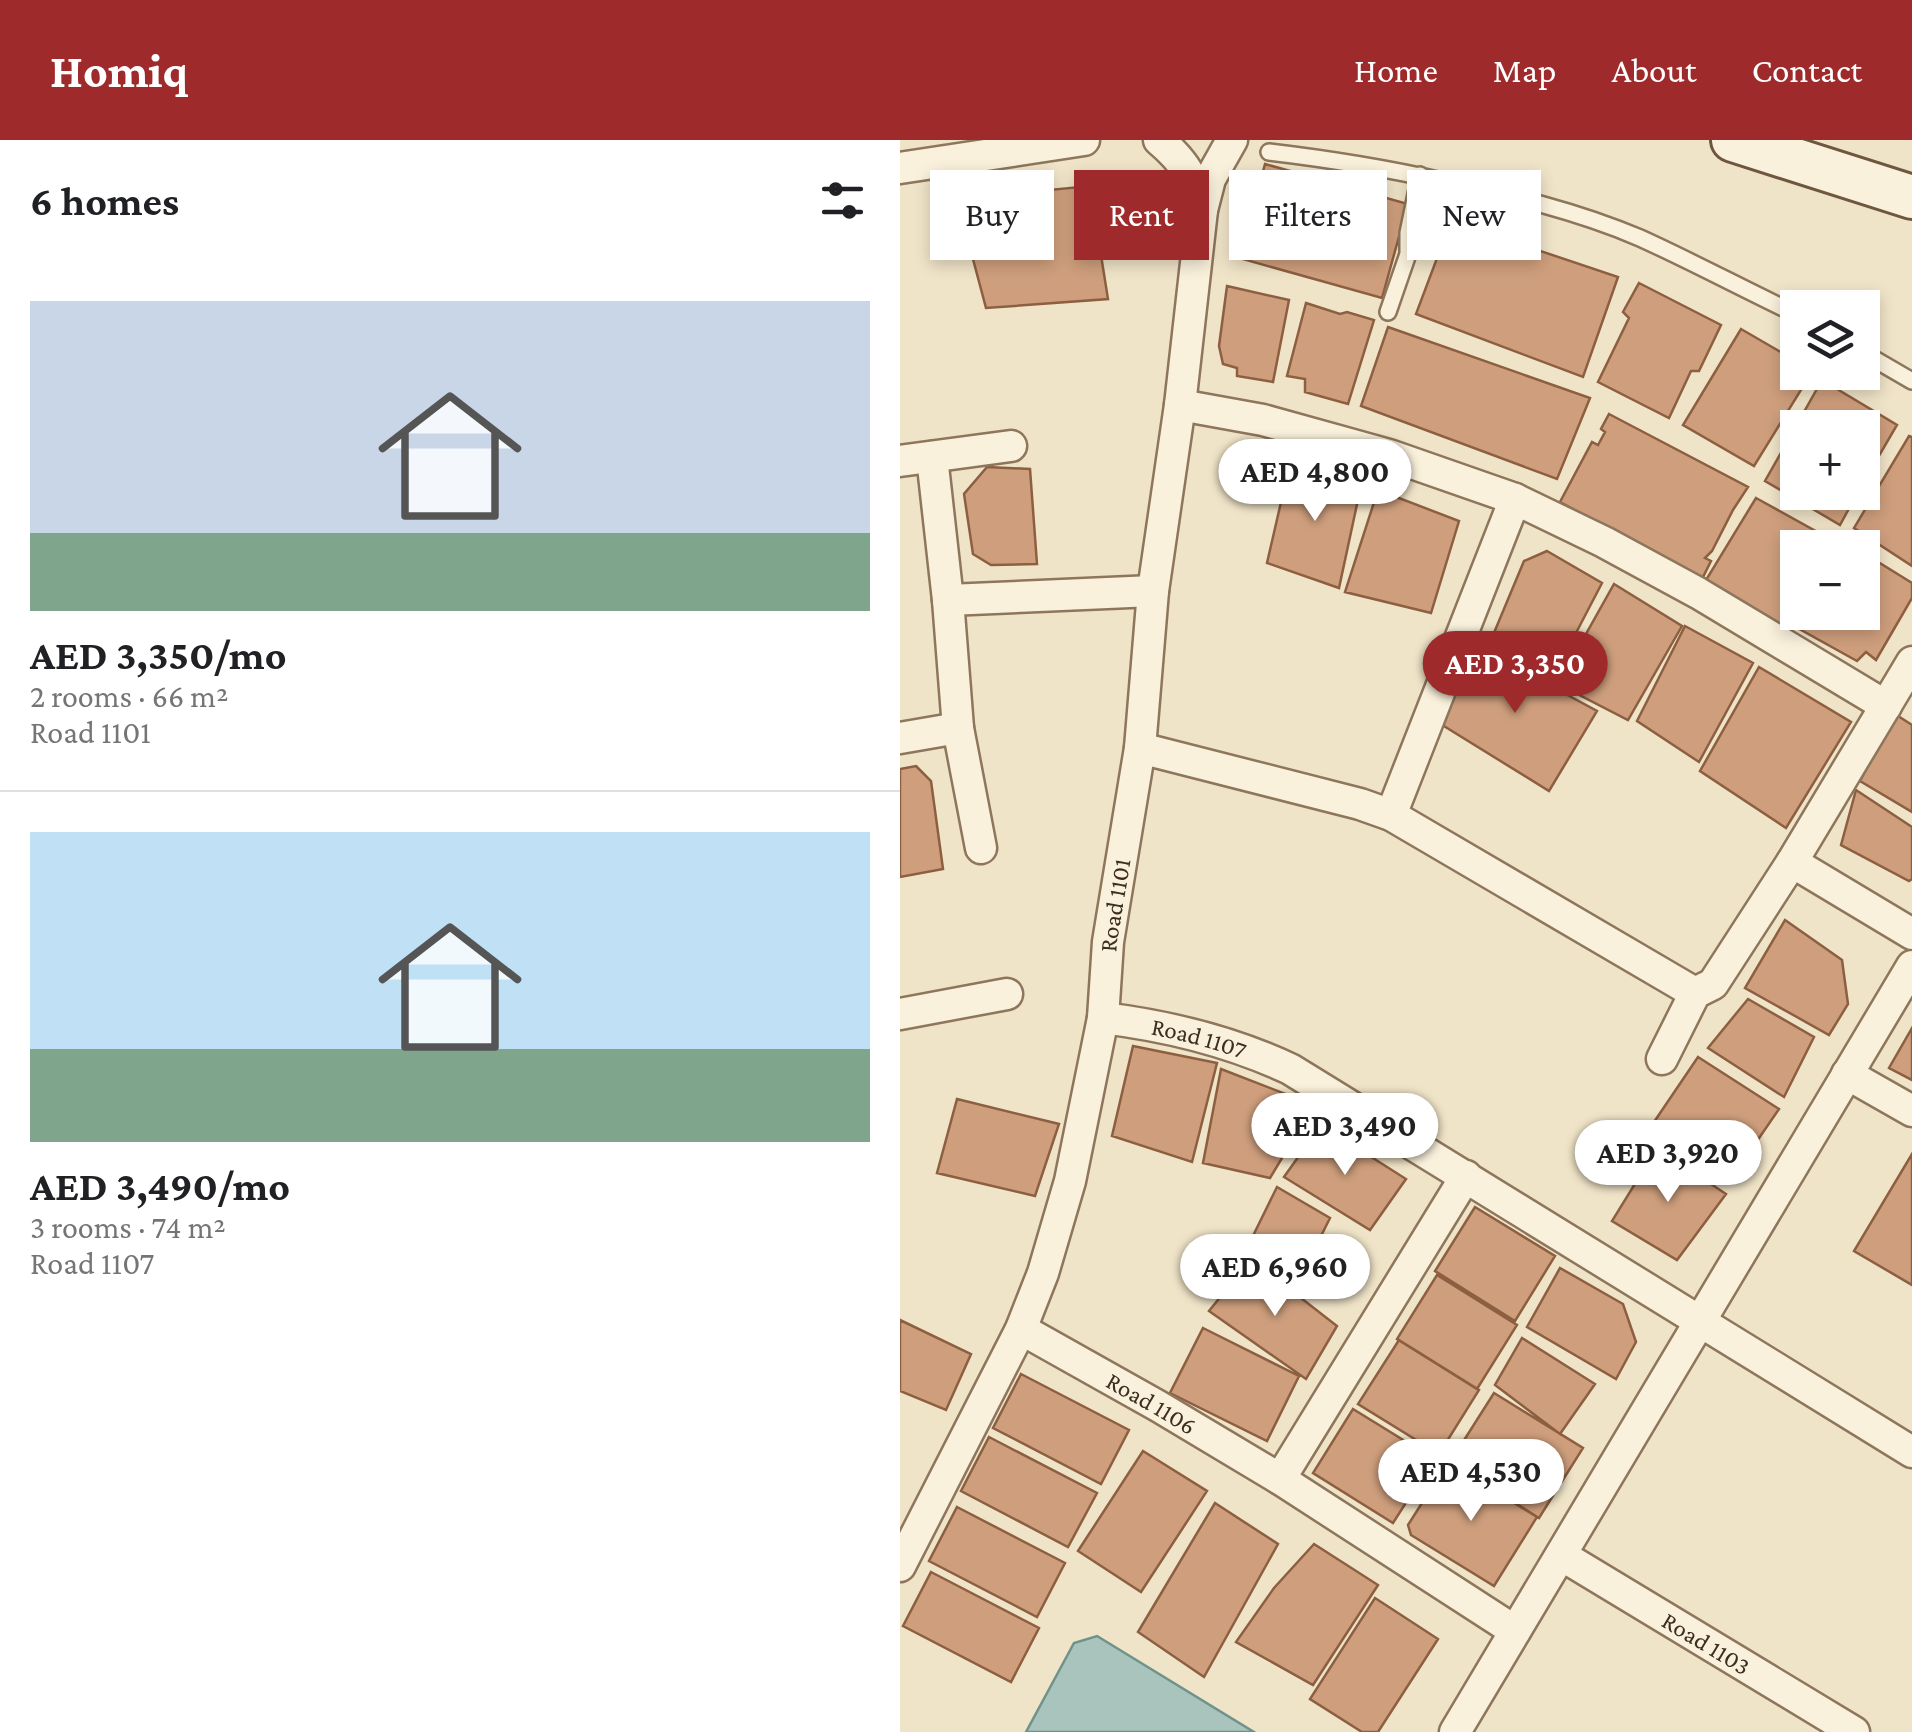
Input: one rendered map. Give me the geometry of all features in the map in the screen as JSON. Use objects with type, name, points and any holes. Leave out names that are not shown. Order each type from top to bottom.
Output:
[{"type":"street","points":[[900,168],[1084,140]]},
{"type":"street","name":"Road 1101","points":[[1159,140],[1187,170]]},
{"type":"street","name":"Road 1101","points":[[1209,183],[1232,140]]},
{"type":"street","points":[[1733,140],[1912,198]]},
{"type":"street","points":[[1786,156],[1791,170],[1804,183],[1912,219]]},
{"type":"street","name":"Road 1101","points":[[900,1565],[1021,1329],[1070,1181],[1104,1018],[1108,942],[1140,748],[1152,591],[1180,405],[1196,260]]},
{"type":"street","points":[[1180,405],[1263,420],[1390,455],[1515,499],[1698,592],[1886,706]]},
{"type":"street","points":[[900,461],[1011,446]]},
{"type":"street","points":[[932,456],[958,728],[981,848]]},
{"type":"street","points":[[1390,815],[1515,499]]},
{"type":"street","points":[[948,600],[1152,591]]},
{"type":"street","points":[[1662,1059],[1695,994],[1713,984],[1792,862],[1912,662]]},
{"type":"street","points":[[900,738],[958,728]]},
{"type":"street","points":[[1140,748],[1390,815],[1695,994]]},
{"type":"street","points":[[1792,862],[1912,934]]},
{"type":"street","points":[[1455,1732],[1912,966]]},
{"type":"street","points":[[900,1014],[1008,994]]},
{"type":"street","name":"Road 1107","points":[[1104,1018],[1181,1030],[1255,1053],[1290,1069],[1700,1320]]},
{"type":"street","points":[[1847,1074],[1912,1112]]},
{"type":"street","points":[[1280,1479],[1466,1176]]},
{"type":"street","points":[[1700,1320],[1912,1452]]},
{"type":"street","name":"Road 1106","points":[[1021,1329],[1280,1479],[1515,1632]]},
{"type":"street","name":"Road 1103","points":[[1560,1555],[1854,1732]]},
{"type":"lane","points":[[1269,152],[1407,172]]},
{"type":"lane","points":[[1541,205],[1638,238],[1780,307]]},
{"type":"lane","points":[[1388,312],[1407,257]]},
{"type":"lane","points":[[1880,362],[1912,381]]},
{"type":"water","points":[[1097,1636],[1254,1732],[1026,1732],[1074,1643]]},
{"type":"building","points":[[1265,164],[1286,170],[1263,170]]},
{"type":"building","points":[[1074,188],[1074,260],[1102,260],[1108,299],[986,308],[973,260],[1054,260],[1054,190]]},
{"type":"building","points":[[1387,198],[1407,204],[1407,208],[1382,298],[1246,260],[1387,260]]},
{"type":"building","points":[[1541,251],[1618,277],[1583,377],[1416,314],[1436,260],[1541,260]]},
{"type":"building","points":[[1639,283],[1721,325],[1699,371],[1691,371],[1669,418],[1598,382],[1629,318],[1623,312]]},
{"type":"building","points":[[1227,286],[1289,300],[1273,382],[1237,376],[1237,368],[1223,364],[1219,346]]},
{"type":"building","points":[[1306,303],[1374,320],[1348,404],[1305,392],[1305,379],[1287,376]]},
{"type":"building","points":[[1388,327],[1590,398],[1557,479],[1361,406]]},
{"type":"building","points":[[1741,329],[1780,352],[1780,390],[1801,390],[1789,410],[1780,410],[1780,424],[1754,466],[1683,425]]},
{"type":"building","points":[[1816,390],[1839,390],[1872,410],[1805,410]]},
{"type":"building","points":[[1609,414],[1748,487],[1705,558],[1711,561],[1702,579],[1560,502],[1592,442],[1598,445]]},
{"type":"building","points":[[1880,415],[1897,425],[1880,454]]},
{"type":"building","points":[[1909,436],[1912,437],[1912,566],[1880,545],[1880,530],[1854,528],[1865,510],[1880,510],[1880,485]]},
{"type":"building","points":[[1780,454],[1780,490],[1765,481]]},
{"type":"building","points":[[1290,463],[1362,481],[1339,588],[1267,563]]},
{"type":"building","points":[[987,467],[1030,469],[1037,564],[991,565],[973,554],[964,494]]},
{"type":"building","points":[[1378,490],[1459,521],[1431,613],[1345,592]]},
{"type":"building","points":[[1756,498],[1814,530],[1780,530],[1780,627],[1706,580]]},
{"type":"building","points":[[1814,510],[1848,510],[1840,525]]},
{"type":"building","points":[[1547,551],[1602,583],[1552,679],[1491,640],[1524,561]]},
{"type":"building","points":[[1880,563],[1912,583],[1912,598],[1876,660],[1866,652],[1857,661],[1801,630],[1880,630]]},
{"type":"building","points":[[1614,584],[1682,626],[1628,720],[1558,684]]},
{"type":"building","points":[[1685,626],[1753,663],[1699,762],[1637,721]]},
{"type":"building","points":[[1470,642],[1597,711],[1549,791],[1439,723]]},
{"type":"building","points":[[1759,667],[1851,722],[1786,828],[1700,771]]},
{"type":"building","points":[[1895,714],[1912,725],[1912,812],[1860,781]]},
{"type":"building","points":[[916,766],[931,781],[943,869],[900,877],[900,769]]},
{"type":"building","points":[[1856,790],[1912,827],[1909,881],[1841,845]]},
{"type":"building","points":[[1785,920],[1842,960],[1848,1004],[1829,1035],[1745,988]]},
{"type":"building","points":[[1748,999],[1814,1037],[1784,1097],[1708,1048]]},
{"type":"building","points":[[1912,1028],[1912,1080],[1889,1068]]},
{"type":"building","points":[[1133,1046],[1217,1063],[1192,1162],[1112,1136]]},
{"type":"building","points":[[1698,1057],[1779,1109],[1731,1179],[1652,1125]]},
{"type":"building","points":[[1221,1069],[1314,1105],[1270,1178],[1203,1163]]},
{"type":"building","points":[[957,1099],[1059,1124],[1035,1196],[937,1173]]},
{"type":"building","points":[[1321,1125],[1406,1179],[1370,1230],[1284,1177]]},
{"type":"building","points":[[1657,1148],[1726,1194],[1677,1260],[1612,1221]]},
{"type":"building","points":[[1912,1154],[1912,1285],[1854,1251]]},
{"type":"building","points":[[1277,1187],[1330,1218],[1303,1272],[1250,1242]]},
{"type":"building","points":[[1475,1207],[1555,1256],[1515,1321],[1435,1271]]},
{"type":"building","points":[[1251,1259],[1337,1326],[1306,1379],[1209,1311]]},
{"type":"building","points":[[1560,1268],[1623,1304],[1636,1342],[1616,1379],[1527,1327]]},
{"type":"building","points":[[1437,1275],[1517,1325],[1477,1389],[1397,1339]]},
{"type":"building","points":[[900,1320],[971,1354],[946,1410],[900,1391]]},
{"type":"building","points":[[1203,1328],[1299,1376],[1267,1441],[1170,1393]]},
{"type":"building","points":[[1522,1338],[1595,1384],[1560,1434],[1495,1385]]},
{"type":"building","points":[[1399,1340],[1479,1390],[1439,1454],[1358,1404]]},
{"type":"building","points":[[1021,1374],[1129,1430],[1101,1484],[993,1428]]},
{"type":"building","points":[[1494,1393],[1583,1448],[1539,1518],[1457,1466],[1454,1456]]},
{"type":"building","points":[[1353,1409],[1434,1459],[1393,1523],[1313,1473]]},
{"type":"building","points":[[989,1437],[1097,1493],[1068,1547],[961,1491]]},
{"type":"building","points":[[1143,1451],[1207,1491],[1141,1592],[1078,1551]]},
{"type":"building","points":[[1448,1462],[1537,1517],[1494,1586],[1411,1535],[1408,1525]]},
{"type":"building","points":[[1215,1503],[1278,1544],[1204,1677],[1138,1632]]},
{"type":"building","points":[[957,1507],[1065,1563],[1037,1617],[929,1561]]},
{"type":"building","points":[[1314,1544],[1378,1585],[1313,1685],[1236,1642],[1274,1588]]},
{"type":"building","points":[[931,1572],[1039,1628],[1011,1682],[903,1626]]},
{"type":"building","points":[[1375,1598],[1438,1639],[1378,1732],[1362,1732],[1310,1699]]}]
